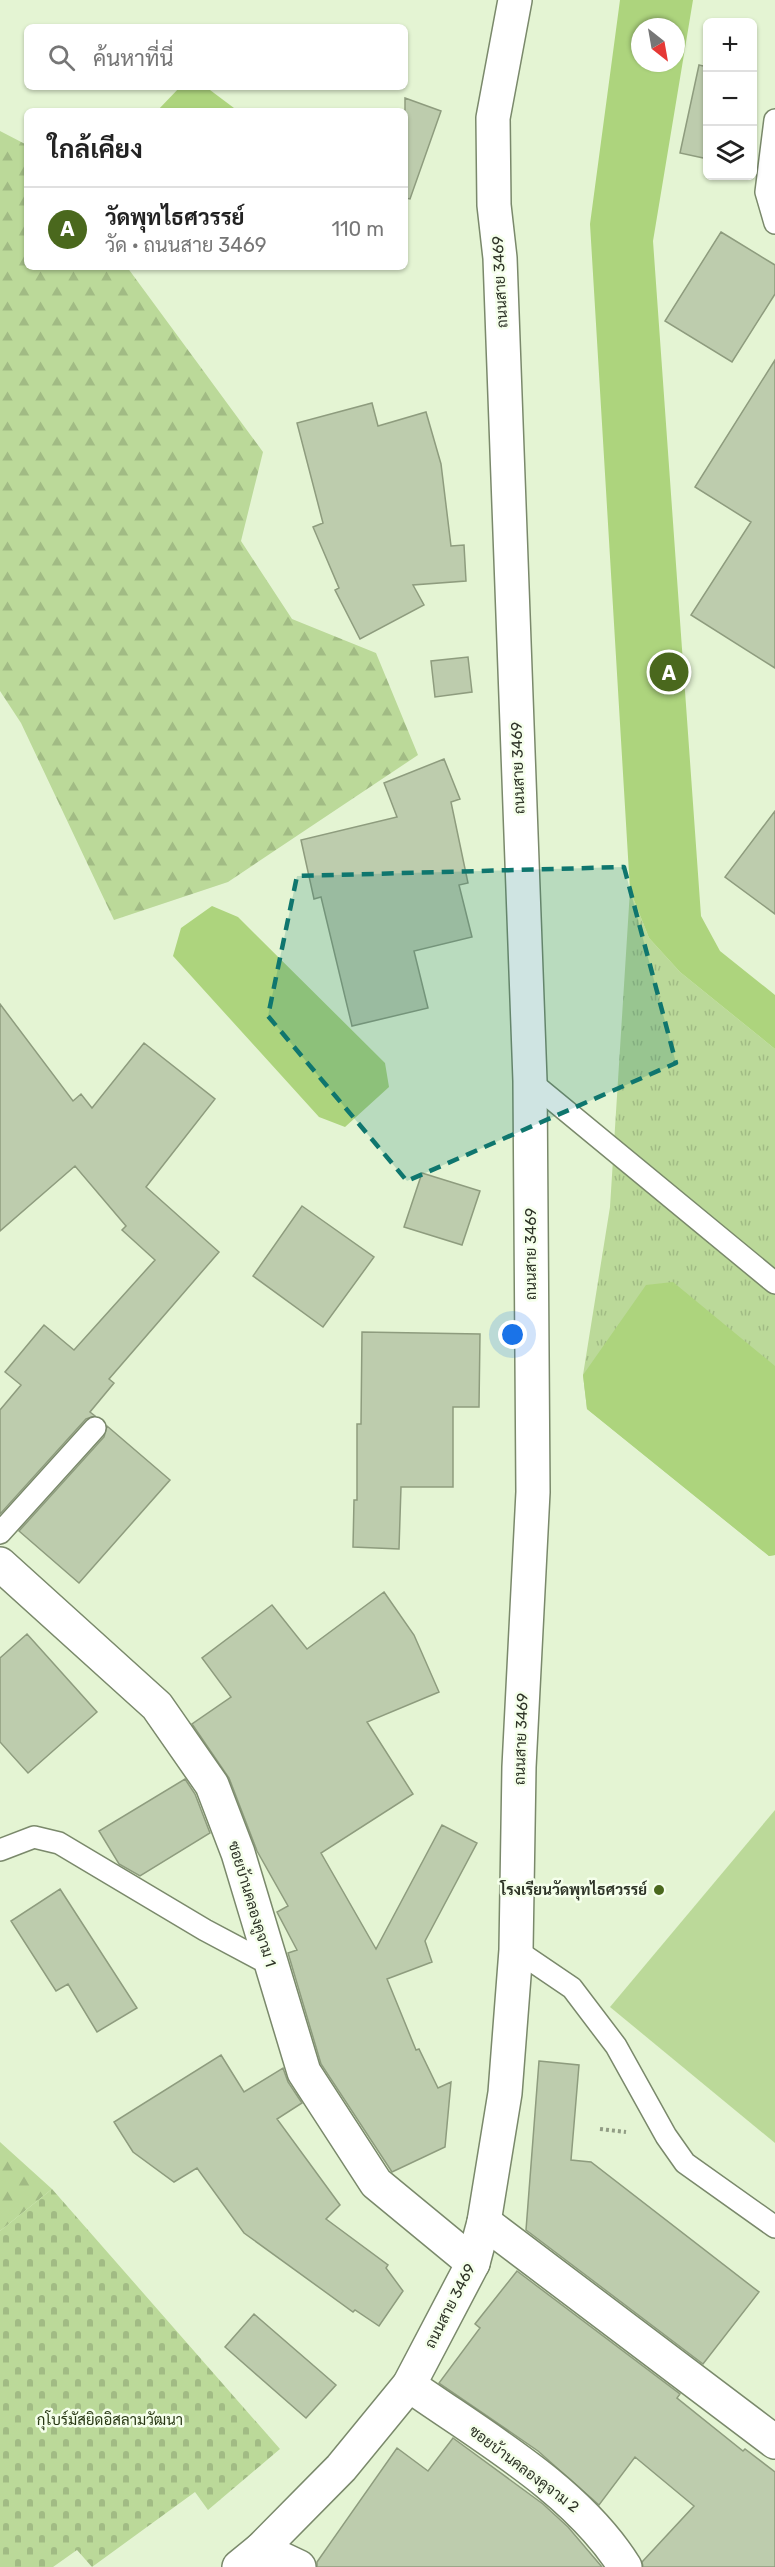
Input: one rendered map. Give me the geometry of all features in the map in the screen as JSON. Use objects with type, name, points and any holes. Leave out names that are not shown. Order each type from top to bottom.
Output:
[{"type":"street","name":"ถนนสาย 3469","points":[[250,2558],[341,2468],[409,2385],[473,2263],[484,2222],[505,2094],[516,1950],[519,1767],[533,1492],[530,1081],[500,258],[493,173],[493,118],[515,0]]},
{"type":"street","name":"ซอยบ้านคลองคูจาม 1","points":[[0,1564],[157,1706],[212,1785],[238,1853],[304,2072],[375,2183],[473,2263]]},
{"type":"street","points":[[484,2222],[775,2442]]},
{"type":"street","name":"ซอยบ้านคลองคูจาม 2","points":[[409,2385],[529,2470],[590,2520],[625,2567]]},
{"type":"street","points":[[250,2558],[299,2567]]},
{"type":"lane","points":[[775,120],[766,192],[775,223]]},
{"type":"lane","points":[[530,1081],[775,1283]]},
{"type":"lane","points":[[0,1533],[95,1428]]},
{"type":"lane","points":[[0,1850],[34,1837],[59,1843],[205,1930],[271,1965]]},
{"type":"lane","points":[[516,1950],[572,1988],[616,2046],[666,2136],[685,2163],[775,2227]]},
{"type":"highlighted area","points":[[624,867],[676,1063],[407,1181],[268,1016],[297,876]]},
{"type":"green space","points":[[0,131],[24,143],[24,270],[129,270],[263,452],[241,541],[292,619],[376,653],[418,755],[228,882],[114,920],[21,723],[0,691]]},
{"type":"green space","points":[[630,890],[649,938],[680,972],[775,1049],[775,1555],[769,1556],[587,1409],[583,1375],[610,1207]]},
{"type":"green space","points":[[775,1810],[775,2143],[610,2007]]},
{"type":"green space","points":[[0,2142],[52,2189],[0,2231]]},
{"type":"green space","name":"กุโบร์มัสยิดอิสลามวัฒนา","points":[[52,2189],[280,2449],[208,2510],[195,2492],[92,2567],[77,2550],[53,2567],[0,2567],[0,2231]]},
{"type":"shaded area","points":[[620,0],[693,0],[685,48],[685,18],[631,18],[631,72],[681,72],[653,241],[701,916],[720,951],[775,995],[775,1049],[680,972],[649,938],[630,890],[590,224]]},
{"type":"shaded area","points":[[177,90],[210,90],[234,108],[160,108]]},
{"type":"shaded area","points":[[212,906],[238,917],[385,1063],[389,1087],[345,1127],[319,1117],[173,956],[181,928]]},
{"type":"shaded area","points":[[673,1282],[775,1366],[775,1555],[769,1556],[587,1409],[583,1375],[646,1285]]},
{"type":"building","points":[[699,65],[703,66],[703,158],[680,153]]},
{"type":"building","points":[[405,98],[441,111],[410,199],[408,199],[408,108],[405,108]]},
{"type":"building","points":[[721,232],[775,265],[775,294],[732,362],[665,321]]},
{"type":"building","points":[[775,360],[775,668],[691,615],[751,522],[695,487]]},
{"type":"building","points":[[372,403],[378,426],[426,412],[441,464],[451,546],[464,545],[466,581],[413,585],[424,605],[360,639],[335,590],[339,588],[313,527],[323,523],[297,423]]},
{"type":"building","points":[[468,657],[472,692],[435,697],[431,661]]},
{"type":"building","points":[[444,759],[460,799],[451,802],[468,883],[459,885],[472,937],[414,951],[428,1008],[352,1026],[321,897],[314,899],[301,840],[397,817],[384,783]]},
{"type":"building","points":[[775,811],[775,914],[725,877]]},
{"type":"building","points":[[0,1004],[73,1101],[81,1094],[92,1108],[144,1043],[215,1099],[146,1187],[219,1252],[109,1379],[114,1383],[90,1412],[95,1416],[86,1419],[0,1514],[0,1410],[21,1385],[5,1372],[44,1325],[74,1350],[155,1260],[122,1230],[126,1226],[75,1166],[0,1231]]},
{"type":"building","points":[[422,1173],[480,1191],[462,1245],[404,1227]]},
{"type":"building","points":[[302,1206],[374,1257],[323,1327],[253,1276]]},
{"type":"building","points":[[362,1332],[480,1334],[479,1407],[453,1407],[453,1487],[401,1487],[399,1549],[353,1547],[354,1500],[357,1500],[357,1424],[361,1424]]},
{"type":"building","points":[[107,1426],[170,1480],[79,1583],[19,1531],[104,1437]]},
{"type":"building","points":[[384,1592],[414,1635],[439,1692],[367,1722],[413,1794],[321,1853],[376,1949],[442,1825],[477,1843],[425,1941],[432,1962],[387,1979],[416,2050],[419,2049],[438,2088],[451,2082],[445,2147],[392,2172],[321,2064],[288,1953],[297,1950],[277,1912],[288,1906],[257,1851],[229,1778],[192,1724],[231,1697],[202,1658],[272,1605],[307,1649]]},
{"type":"building","points":[[27,1634],[97,1712],[28,1773],[0,1742],[0,1658]]},
{"type":"building","points":[[185,1779],[195,1794],[210,1833],[140,1876],[119,1864],[99,1831]]},
{"type":"building","points":[[60,1889],[137,2008],[97,2032],[68,1984],[56,1991],[11,1921]]},
{"type":"building","points":[[221,2055],[244,2092],[283,2068],[288,2082],[302,2103],[277,2119],[340,2205],[326,2219],[388,2265],[386,2268],[403,2291],[379,2326],[355,2310],[353,2312],[244,2233],[197,2168],[174,2182],[133,2152],[114,2122]]},
{"type":"building","points":[[539,2061],[579,2065],[571,2160],[591,2162],[759,2292],[703,2364],[526,2230]]},
{"type":"building","points":[[517,2271],[680,2394],[677,2398],[743,2451],[745,2449],[775,2472],[775,2567],[643,2567],[642,2562],[694,2506],[635,2457],[599,2505],[538,2451],[439,2383],[480,2328],[475,2324]]},
{"type":"building","points":[[254,2314],[336,2385],[306,2418],[225,2347]]},
{"type":"building","points":[[453,2438],[543,2504],[568,2527],[602,2567],[317,2567],[317,2562],[397,2448],[428,2471]]},
{"type":"place","name":"วัดพุทไธศวรรย์","points":[[669,672]]},
{"type":"place","name":"โรงเรียนวัดพุทไธศวรรย์","points":[[659,1890]]}]
